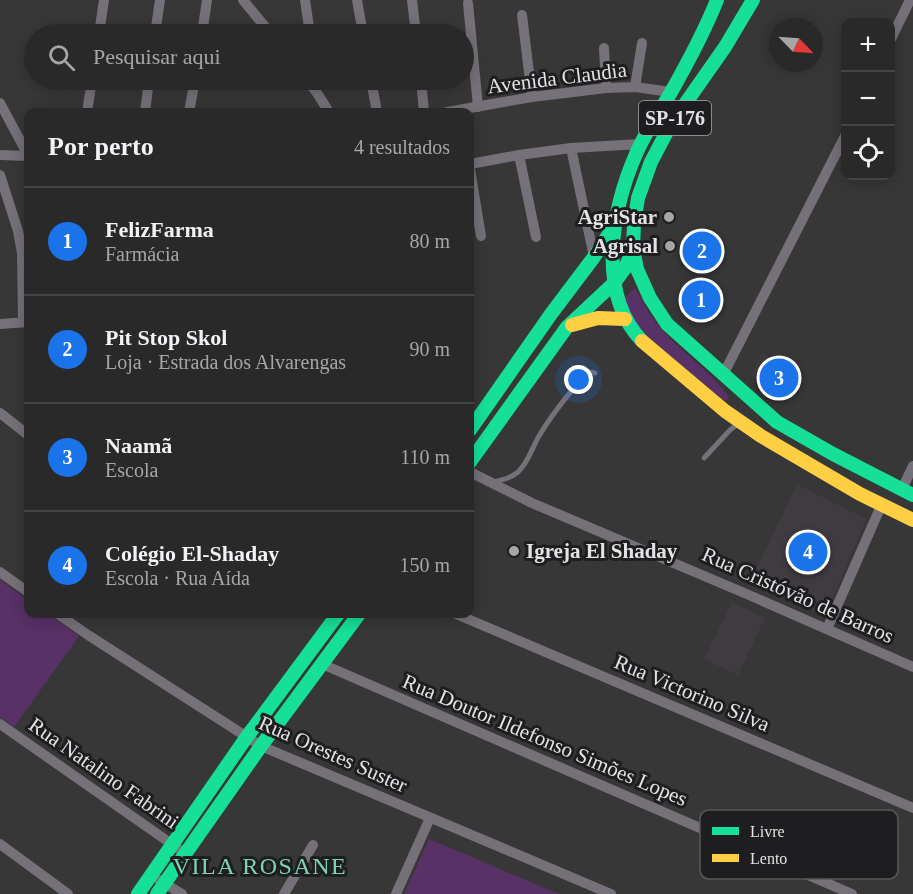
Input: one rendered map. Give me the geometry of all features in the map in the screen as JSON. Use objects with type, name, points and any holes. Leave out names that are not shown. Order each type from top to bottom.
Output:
[{"type":"main road","name":"SP-176","points":[[717,0],[696,46],[633,161],[617,221],[612,261],[617,300],[625,319],[642,341],[741,422],[791,455],[881,506],[913,520]]},
{"type":"main road","name":"SP-176","points":[[753,0],[738,27],[674,119],[648,167],[634,225],[633,250],[642,280],[656,310],[666,324],[777,422],[907,492]]},
{"type":"main road","points":[[474,424],[594,257],[617,221]]},
{"type":"main road","points":[[474,456],[567,327],[614,283],[625,268],[633,250]]},
{"type":"main road","points":[[567,327],[598,316],[625,319]]},
{"type":"main road","points":[[741,422],[754,418],[777,422]]},
{"type":"main road","points":[[138,894],[246,738],[335,618]]},
{"type":"main road","points":[[161,889],[261,746],[356,618]]},
{"type":"street","points":[[100,24],[104,0]]},
{"type":"street","points":[[156,24],[159,0]]},
{"type":"street","points":[[203,24],[207,0]]},
{"type":"street","points":[[243,0],[263,24]]},
{"type":"street","points":[[305,0],[309,24]]},
{"type":"street","points":[[357,0],[361,24]]},
{"type":"street","points":[[412,0],[415,24]]},
{"type":"street","points":[[895,32],[910,0]]},
{"type":"street","points":[[468,3],[470,24]]},
{"type":"street","points":[[522,15],[532,97]]},
{"type":"street","points":[[635,87],[642,43]]},
{"type":"street","points":[[604,48],[606,87]]},
{"type":"street","points":[[474,65],[478,107]]},
{"type":"street","name":"Avenida Claudia","points":[[474,108],[606,87],[635,87],[671,92]]},
{"type":"street","points":[[88,108],[90,90]]},
{"type":"street","points":[[146,108],[148,90]]},
{"type":"street","points":[[190,108],[193,90]]},
{"type":"street","points":[[315,90],[327,108]]},
{"type":"street","points":[[373,90],[376,108]]},
{"type":"street","points":[[422,90],[424,108]]},
{"type":"street","points":[[0,102],[24,148]]},
{"type":"street","points":[[474,163],[571,148],[641,144]]},
{"type":"street","points":[[723,375],[841,144]]},
{"type":"street","points":[[571,148],[594,257]]},
{"type":"street","points":[[0,155],[24,156]]},
{"type":"street","points":[[519,155],[536,237]]},
{"type":"street","points":[[0,175],[18,231],[24,288]]},
{"type":"street","points":[[474,193],[481,236]]},
{"type":"street","points":[[0,324],[24,322]]},
{"type":"street","points":[[0,413],[24,432]]},
{"type":"street","points":[[907,492],[913,466]]},
{"type":"street","name":"Rua Cristóvão de Barros","points":[[474,474],[532,503],[913,667]]},
{"type":"street","points":[[827,629],[881,506]]},
{"type":"street","points":[[0,572],[24,589]]},
{"type":"street","name":"Rua Orestes Suster","points":[[64,618],[261,746],[611,894]]},
{"type":"street","name":"Rua Victorino Silva","points":[[465,618],[913,808]]},
{"type":"street","name":"Rua Doutor Ildefonso Simões Lopes","points":[[322,664],[700,828]]},
{"type":"street","name":"Rua Natalino Fabrini","points":[[0,724],[186,854]]},
{"type":"street","points":[[396,894],[430,818]]},
{"type":"street","points":[[0,844],[68,894]]},
{"type":"street","points":[[284,894],[313,845]]},
{"type":"street","points":[[151,875],[161,889],[182,894]]},
{"type":"street","name":"Rua Doutor Ildefonso Simões Lopes","points":[[817,879],[852,894]]},
{"type":"lane","points":[[491,482],[514,476],[520,470],[547,425],[584,376],[590,372],[594,373]]},
{"type":"lane","points":[[704,458],[730,430],[741,422]]},
{"type":"shaded area","points":[[635,288],[659,326],[722,388],[729,397],[726,401],[638,329],[623,299]]},
{"type":"shaded area","points":[[761,354],[781,361],[781,366],[802,375],[791,402],[784,398],[786,390],[751,376]]},
{"type":"shaded area","points":[[797,484],[866,519],[825,616],[749,584]]},
{"type":"shaded area","points":[[0,580],[24,597],[24,618],[54,618],[79,636],[14,727],[0,717]]},
{"type":"shaded area","points":[[732,602],[765,618],[738,675],[704,659]]},
{"type":"shaded area","points":[[429,839],[559,894],[404,894]]},
{"type":"traffic: fast","points":[[642,341],[628,321],[618,299],[614,275],[613,250],[620,200],[640,146],[689,60],[717,0]]},
{"type":"traffic: fast","points":[[753,0],[725,47],[671,124],[651,162],[638,198],[634,224],[633,249],[637,269],[650,298],[667,324],[777,422],[913,495]]},
{"type":"traffic: fast","points":[[474,424],[612,229]]},
{"type":"traffic: fast","points":[[474,456],[567,327],[614,283],[625,268],[633,250]]},
{"type":"traffic: fast","points":[[138,894],[246,738],[335,618]]},
{"type":"traffic: fast","points":[[157,894],[261,746],[356,618]]},
{"type":"traffic: slow","points":[[572,325],[598,318],[625,319]]},
{"type":"traffic: slow","points":[[642,341],[725,411],[761,436],[860,494],[913,520]]},
{"type":"place","name":"AgriStar","points":[[669,217]]},
{"type":"place","name":"Agrisal","points":[[670,246]]},
{"type":"place","name":"Pit Stop Skol","points":[[702,251]]},
{"type":"place","name":"FelizFarma","points":[[701,300]]},
{"type":"place","name":"Naamã","points":[[779,378]]},
{"type":"place","name":"Igreja El Shaday","points":[[514,551]]},
{"type":"place","name":"Colégio El-Shaday","points":[[808,552]]},
{"type":"district","name":"VILA ROSANE","points":[[260,866]]}]
